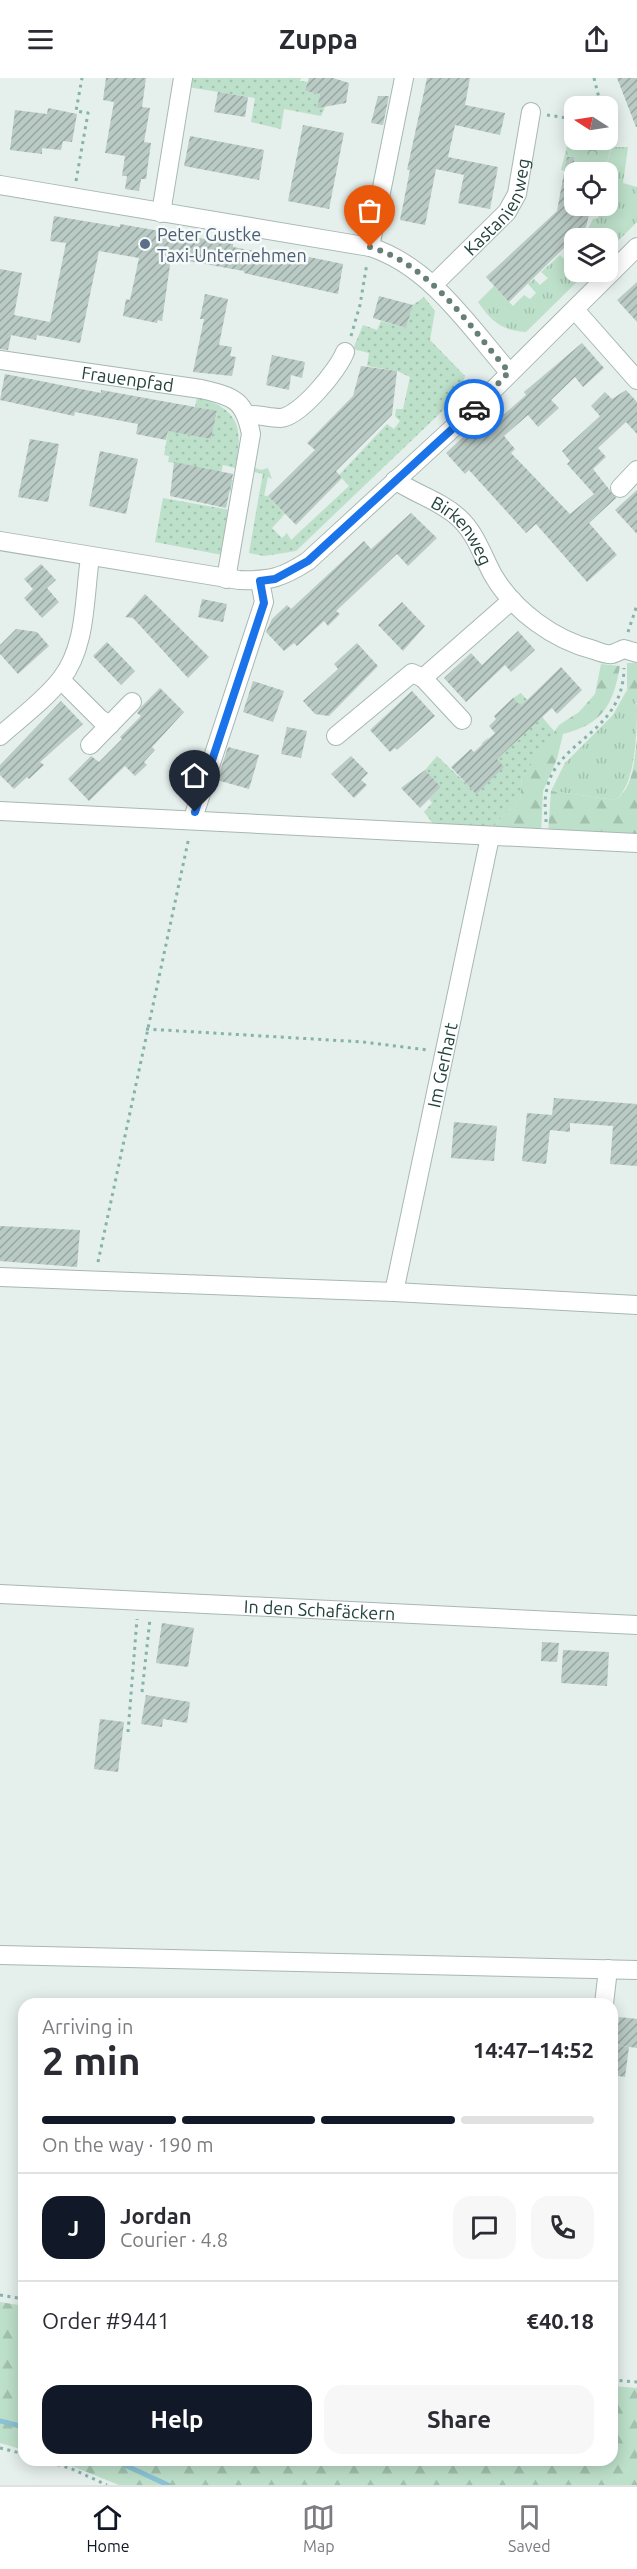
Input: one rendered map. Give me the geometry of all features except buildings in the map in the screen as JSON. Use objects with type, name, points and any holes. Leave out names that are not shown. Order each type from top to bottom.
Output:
[{"type":"street","points":[[161,213],[183,78]]},
{"type":"street","points":[[370,247],[404,78]]},
{"type":"street","name":"Kastanienweg","points":[[433,285],[507,212],[517,194],[531,112]]},
{"type":"street","points":[[0,185],[370,247],[390,253],[416,269],[433,285],[509,372]]},
{"type":"street","points":[[0,541],[90,558],[226,579],[260,581],[275,579],[308,561],[478,405],[509,372],[576,311],[637,247]]},
{"type":"street","points":[[576,311],[637,380]]},
{"type":"street","points":[[226,579],[251,434],[247,415],[260,414],[280,418],[291,415],[339,368],[345,352]]},
{"type":"street","name":"Frauenpfad","points":[[0,360],[201,389],[228,396],[241,405],[247,415]]},
{"type":"street","points":[[620,488],[637,470]]},
{"type":"street","name":"Birkenweg","points":[[395,480],[438,502],[459,518],[478,543],[494,576],[512,600],[538,623],[562,639],[611,655],[631,651]]},
{"type":"street","points":[[0,736],[61,680],[72,659],[81,630],[90,558]]},
{"type":"street","points":[[194,816],[264,603],[260,581]]},
{"type":"street","points":[[423,678],[512,600]]},
{"type":"street","points":[[336,736],[412,673],[423,678],[462,720]]},
{"type":"street","points":[[61,680],[100,719],[110,725]]},
{"type":"street","points":[[90,745],[132,702]]},
{"type":"street","points":[[0,810],[194,816],[490,837],[637,843]]},
{"type":"street","name":"Im Gerhart","points":[[394,1292],[490,837]]},
{"type":"street","points":[[0,1277],[394,1292],[637,1305]]},
{"type":"street","name":"In den Schafäckern","points":[[0,1594],[637,1625]]},
{"type":"street","points":[[0,1955],[637,1970]]},
{"type":"street","points":[[605,1998],[608,1969]]},
{"type":"path","points":[[76,183],[88,114],[76,111],[82,78]]},
{"type":"path","points":[[594,78],[598,96]]},
{"type":"path","points":[[531,112],[564,117]]},
{"type":"path","points":[[345,352],[360,305],[370,247]]},
{"type":"path","points":[[544,839],[546,793],[558,765],[613,710],[624,688],[637,605]]},
{"type":"path","points":[[94,1281],[146,1029],[194,816]]},
{"type":"path","points":[[146,1029],[363,1042],[443,1052]]},
{"type":"path","points":[[128,1732],[137,1629],[136,1615],[131,1601]]},
{"type":"path","points":[[142,1692],[151,1602]]},
{"type":"path","points":[[0,2295],[18,2298]]},
{"type":"path","points":[[618,2380],[637,2382]]},
{"type":"path","points":[[0,2448],[18,2452]]},
{"type":"path","points":[[62,2466],[107,2485]]},
{"type":"green space","points":[[190,78],[301,78],[300,81],[308,82],[305,91],[320,94],[318,104],[326,105],[321,116],[284,109],[281,129],[251,122],[255,98],[188,87]]},
{"type":"green space","points":[[628,147],[623,183],[637,187],[637,222],[618,241],[618,228],[588,228],[593,219],[599,216],[618,216],[618,162],[607,162],[611,150]]},
{"type":"green space","points":[[566,150],[611,150],[607,162],[564,162],[564,171],[561,170]]},
{"type":"green space","points":[[560,255],[564,259],[564,282],[577,282],[526,332],[498,324],[478,302],[494,286],[513,306],[524,295],[530,299],[536,293],[528,284],[534,279],[540,285],[548,278],[541,272]]},
{"type":"green space","points":[[424,297],[435,311],[430,340],[465,376],[459,395],[296,551],[264,556],[249,553],[259,495],[268,496],[285,514],[272,528],[282,538],[287,533],[291,540],[349,486],[339,475],[387,424],[394,429],[400,421],[395,416],[396,409],[403,409],[410,377],[397,371],[367,366],[369,353],[353,349],[363,325],[377,330],[381,321],[406,328],[413,305]]},
{"type":"green space","points":[[197,397],[222,407],[235,422],[239,441],[235,468],[223,465],[220,477],[233,480],[230,492],[205,486],[209,469],[168,462],[169,456],[164,455],[173,404],[191,406],[186,434],[211,439],[217,412],[195,407]]},
{"type":"green space","points":[[252,467],[261,470],[268,468],[272,479],[268,477],[264,496],[259,495],[263,474],[250,471]]},
{"type":"green space","points":[[163,498],[230,510],[222,555],[155,542]]},
{"type":"green space","points":[[627,663],[637,663],[637,704],[627,690]]},
{"type":"green space","points":[[601,664],[620,666],[614,692],[604,711],[597,718],[588,725],[563,734],[557,759],[543,791],[541,832],[493,827],[520,798],[522,777],[559,725],[579,712],[595,694]]},
{"type":"green space","points":[[627,690],[637,706],[637,729],[631,770],[622,793],[615,800],[551,791],[565,763],[613,715]]},
{"type":"green space","points":[[521,693],[555,732],[522,777],[520,798],[493,827],[434,825],[424,812],[432,803],[429,799],[441,787],[425,770],[437,756],[476,793],[482,743],[488,738],[493,744],[536,722],[513,698]]},
{"type":"green space","points":[[637,740],[637,840],[548,834],[551,791],[615,800],[630,781]]},
{"type":"green space","points":[[0,2302],[18,2305],[18,2448],[0,2443]]},
{"type":"green space","points":[[618,2386],[637,2388],[637,2485],[119,2485],[72,2466],[618,2466]]},
{"type":"waterway","points":[[0,2421],[18,2426]]},
{"type":"waterway","points":[[127,2466],[168,2485]]},
{"type":"way so far","points":[[370,247],[390,253],[416,269],[433,285],[509,372],[474,409]]},
{"type":"place","name":"Peter Gustke Taxi-Unternehmen","points":[[145,244]]},
{"type":"route","points":[[195,812],[264,603],[264,592],[260,581],[275,579],[291,573],[308,561],[474,409]]}]
